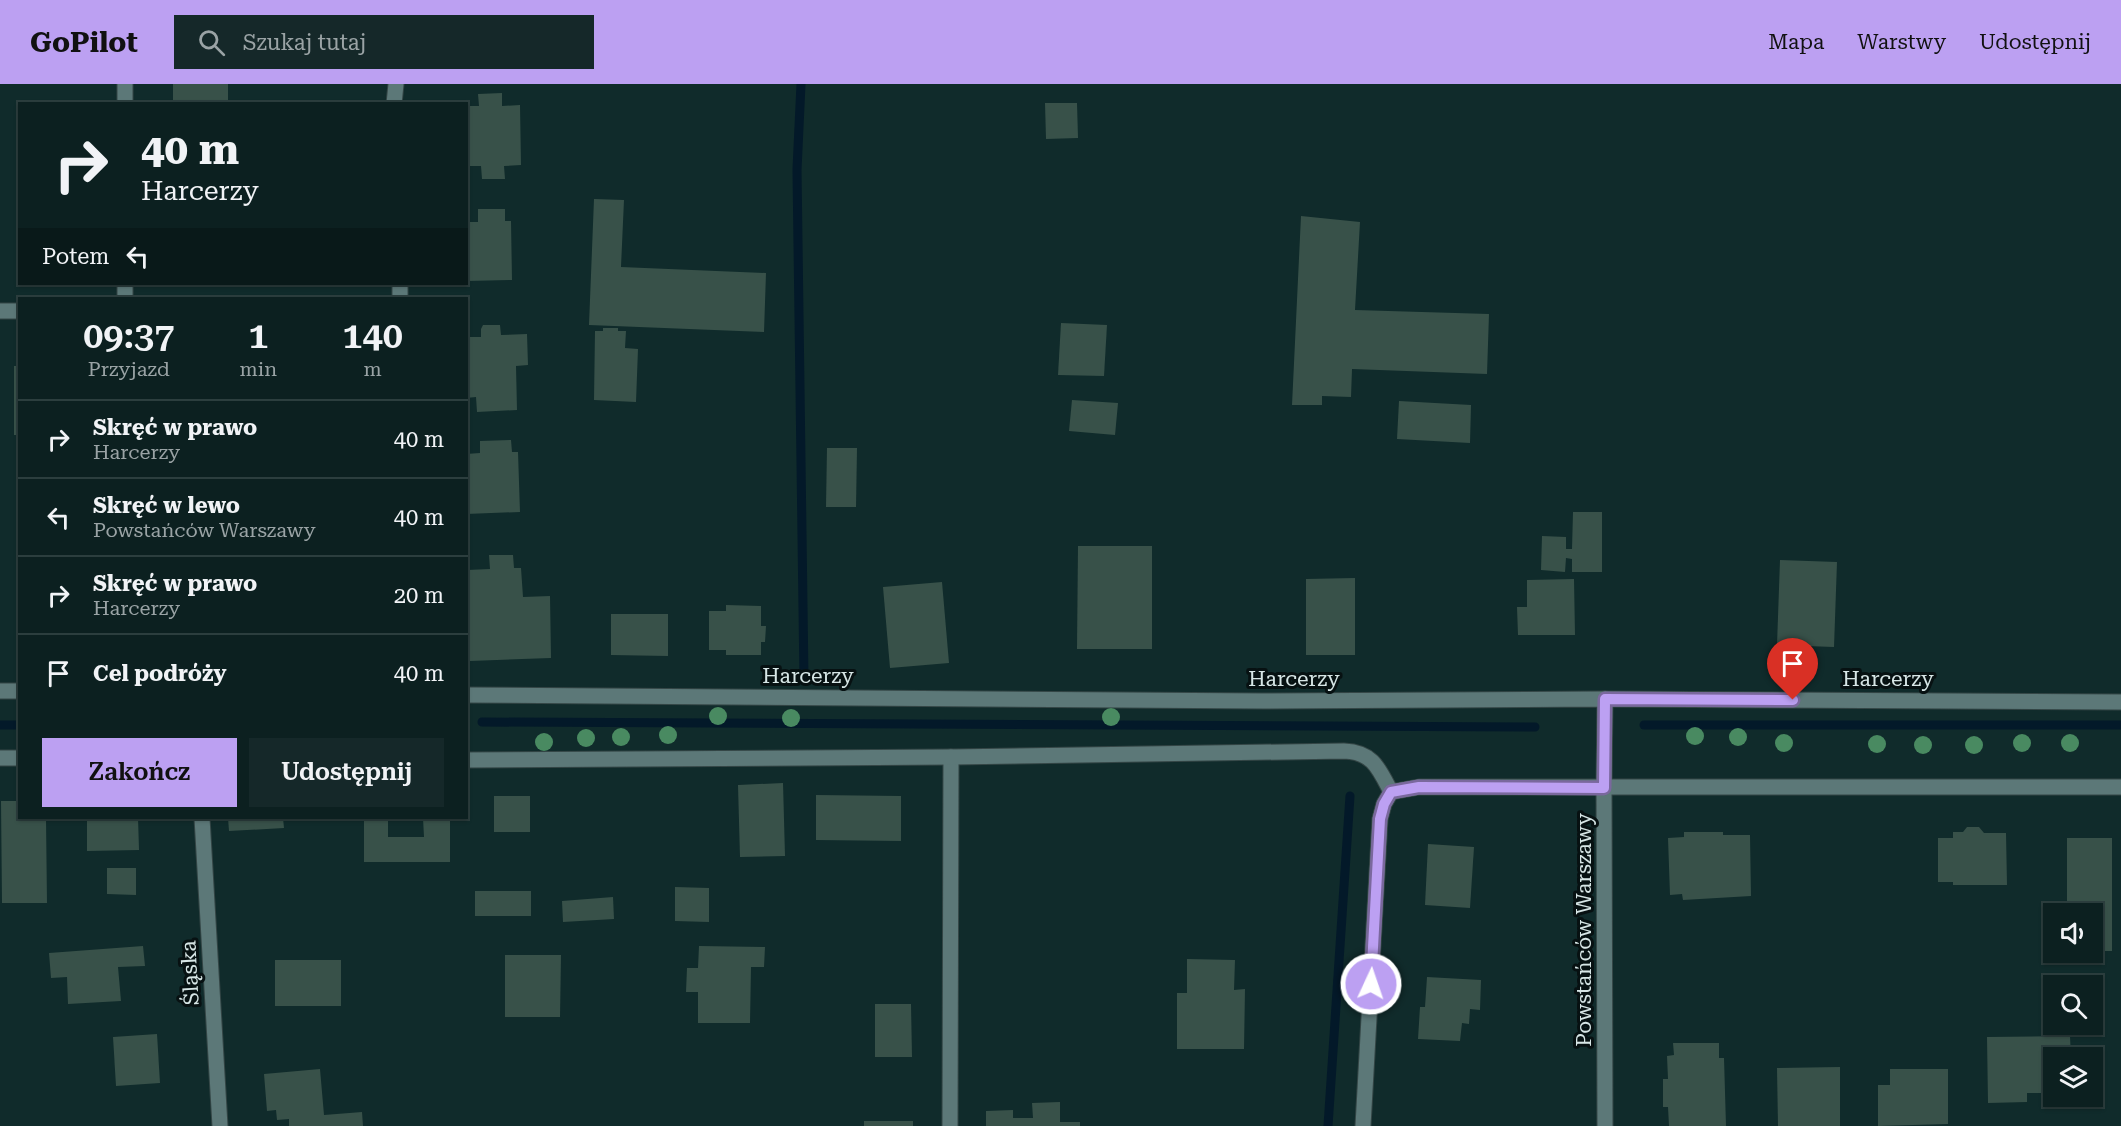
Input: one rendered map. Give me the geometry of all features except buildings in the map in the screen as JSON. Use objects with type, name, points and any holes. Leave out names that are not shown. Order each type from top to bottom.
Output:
[{"type":"street","points":[[125,84],[125,102]]},
{"type":"street","points":[[394,102],[396,84]]},
{"type":"street","points":[[0,311],[18,311]]},
{"type":"street","points":[[0,691],[18,691]]},
{"type":"street","name":"Harcerzy","points":[[468,695],[1263,701],[1605,699],[2121,702]]},
{"type":"street","name":"Powstańców Warszawy","points":[[1605,699],[1605,1126]]},
{"type":"street","points":[[468,760],[951,758],[1355,751],[1376,764],[1391,792]]},
{"type":"street","points":[[0,758],[18,758]]},
{"type":"street","points":[[950,1126],[951,758]]},
{"type":"street","points":[[1363,1126],[1380,819],[1384,804],[1391,792],[1419,787],[2121,787]]},
{"type":"street","name":"Śląska","points":[[201,819],[220,1126]]},
{"type":"waterway","points":[[801,84],[797,170],[804,680]]},
{"type":"waterway","points":[[482,722],[1535,727]]},
{"type":"waterway","points":[[0,725],[18,725]]},
{"type":"waterway","points":[[1644,725],[2121,725]]},
{"type":"waterway","points":[[1328,1126],[1350,796]]},
{"type":"route","points":[[1371,984],[1380,819],[1384,804],[1391,792],[1419,787],[1604,788],[1605,699],[1793,700]]}]
